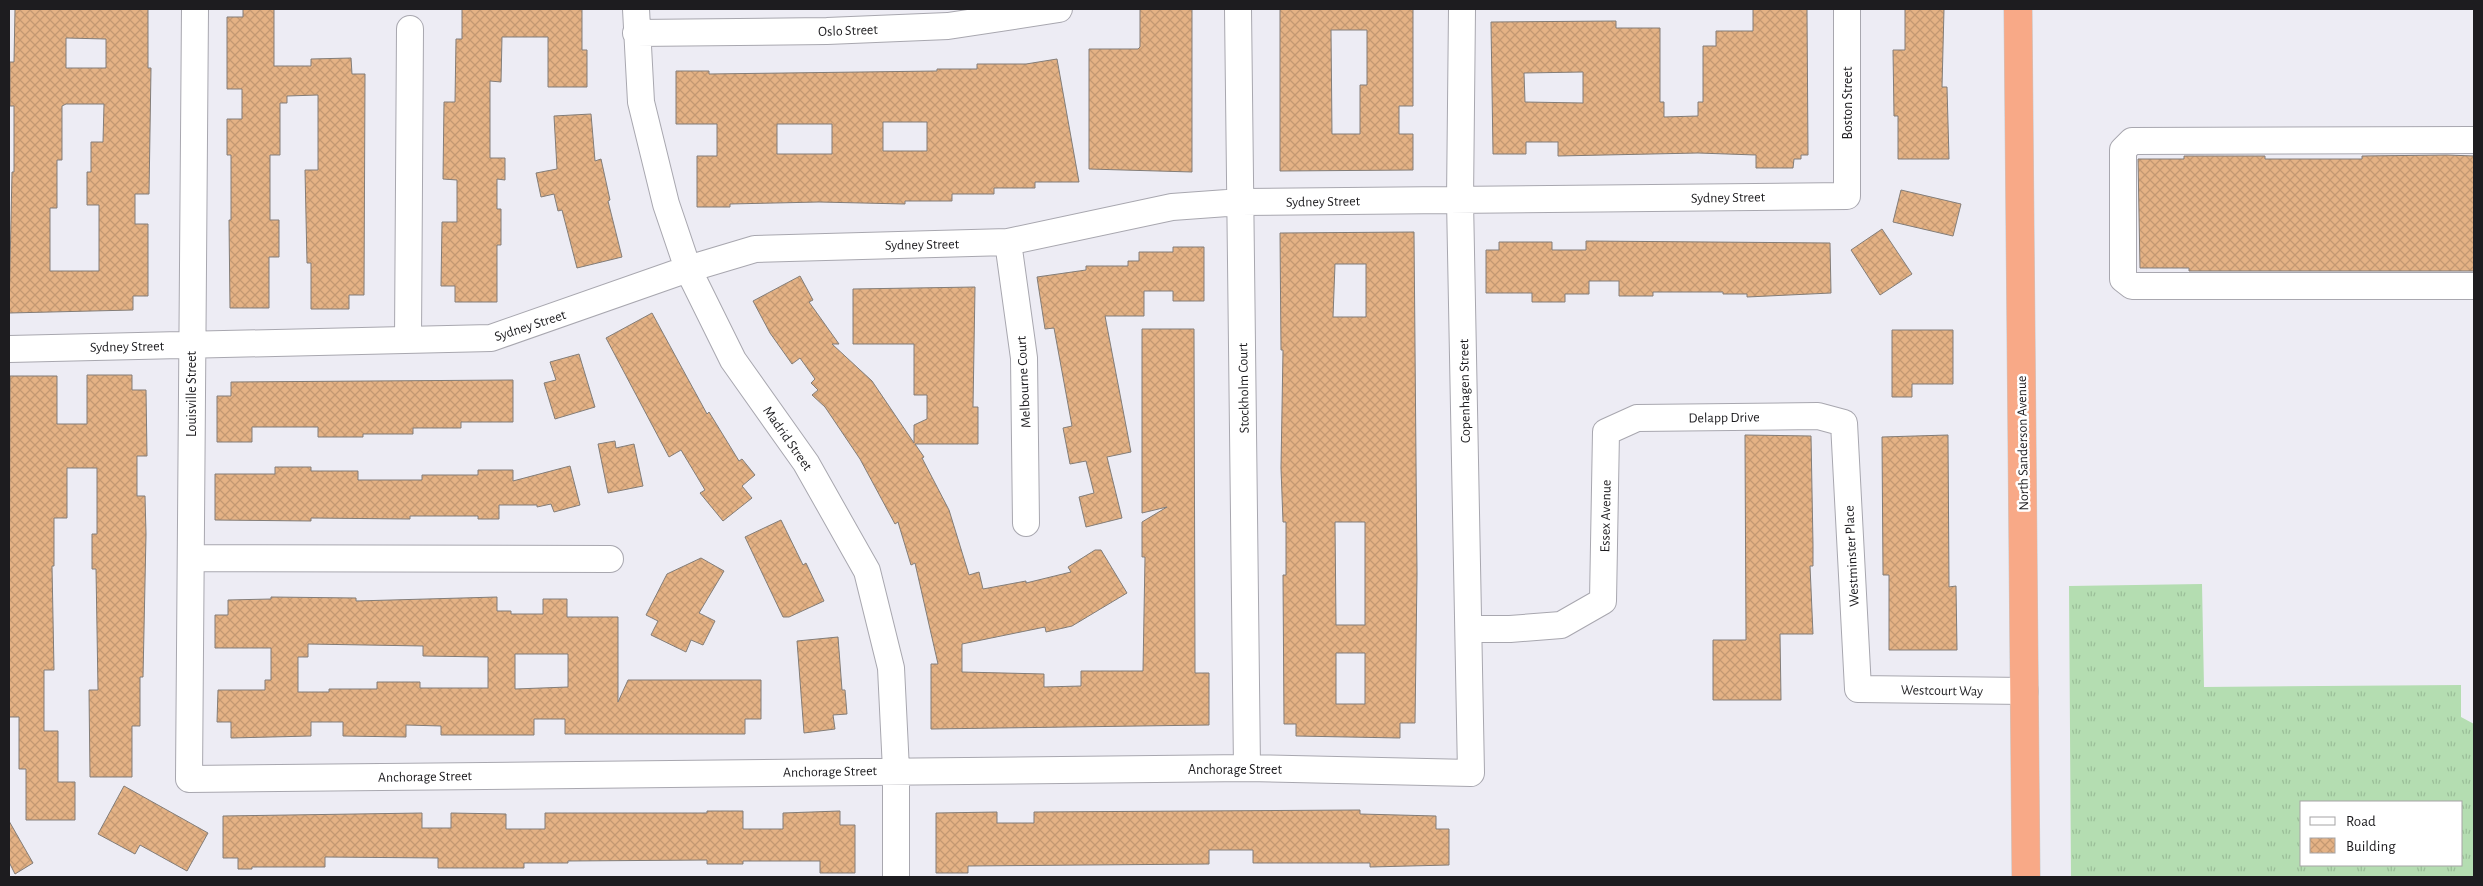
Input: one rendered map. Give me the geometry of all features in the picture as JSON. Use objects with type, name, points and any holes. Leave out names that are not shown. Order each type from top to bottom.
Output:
[{"type":"highway","name":"North Sanderson Avenue","points":[[2018,9],[2026,877]]},
{"type":"street","name":"Louisville Street","points":[[189,779],[195,9]]},
{"type":"street","name":"Oslo Street","points":[[636,21],[827,30],[948,26],[1059,9]]},
{"type":"street","name":"Stockholm Court","points":[[1238,9],[1247,768]]},
{"type":"street","name":"Copenhagen Street","points":[[1462,9],[1460,200],[1471,774]]},
{"type":"street","name":"Boston Street","points":[[1847,9],[1847,196]]},
{"type":"street","name":"Madrid Street","points":[[636,21],[641,102],[666,204],[688,269],[733,360],[806,462],[867,571],[891,668],[896,770],[896,877]]},
{"type":"street","points":[[408,339],[410,29]]},
{"type":"street","points":[[2474,140],[2132,141],[2123,150],[2123,279],[2132,286],[2474,286]]},
{"type":"street","name":"Sydney Street","points":[[9,349],[491,338],[592,305],[688,269],[755,249],[1008,242],[1172,207],[1241,202],[1847,196]]},
{"type":"street","name":"Melbourne Court","points":[[1008,242],[1024,358],[1026,523]]},
{"type":"street","name":"Delapp Drive","points":[[1606,432],[1637,418],[1818,416],[1844,423]]},
{"type":"street","name":"Westminster Place","points":[[1844,423],[1858,689]]},
{"type":"street","name":"Essex Avenue","points":[[1468,629],[1510,629],[1561,625],[1603,601],[1606,432]]},
{"type":"street","points":[[191,558],[610,559]]},
{"type":"street","name":"Westcourt Way","points":[[1858,689],[2025,691]]},
{"type":"street","name":"Anchorage Street","points":[[189,779],[896,770],[1247,768],[1471,774]]},
{"type":"green space","points":[[2202,584],[2204,687],[2461,685],[2461,717],[2474,724],[2474,877],[2071,877],[2069,586]]},
{"type":"building","points":[[15,9],[148,9],[148,68],[151,68],[149,194],[135,194],[135,224],[148,224],[148,296],[133,296],[133,310],[9,313],[12,172],[14,172],[14,106],[10,106],[10,62],[14,62]],"holes":[[[66,38],[106,39],[106,68],[66,68]],[[66,104],[104,104],[103,142],[91,142],[91,172],[87,172],[87,205],[99,205],[99,271],[50,271],[50,208],[57,208],[57,160],[62,160],[62,106]]]},
{"type":"building","points":[[243,9],[274,9],[274,66],[311,66],[311,59],[351,58],[352,74],[365,74],[364,295],[349,295],[349,309],[311,309],[311,263],[307,263],[305,170],[318,170],[318,95],[287,96],[287,103],[280,103],[280,155],[270,155],[270,220],[279,220],[279,257],[269,257],[269,308],[230,308],[229,220],[231,220],[231,155],[227,155],[227,119],[242,119],[242,89],[227,89],[227,17],[243,17]]},
{"type":"building","points":[[462,9],[582,9],[582,50],[587,50],[587,87],[548,87],[548,37],[502,37],[501,82],[490,81],[490,158],[505,158],[505,180],[497,179],[497,209],[501,209],[501,245],[497,245],[497,302],[455,302],[455,286],[441,286],[442,222],[457,222],[457,180],[443,179],[444,102],[455,102],[456,39],[462,39]]},
{"type":"building","points":[[1140,9],[1192,9],[1192,172],[1089,169],[1089,49],[1138,49],[1140,47]]},
{"type":"building","points":[[1280,9],[1413,9],[1413,106],[1399,106],[1399,134],[1413,134],[1413,170],[1280,171]],"holes":[[[1331,30],[1367,30],[1367,85],[1360,85],[1360,134],[1332,134]]]},
{"type":"building","points":[[1753,9],[1807,9],[1808,155],[1801,155],[1801,159],[1794,159],[1793,168],[1756,168],[1756,155],[1698,153],[1558,156],[1558,142],[1526,142],[1526,154],[1493,154],[1491,22],[1616,21],[1616,28],[1660,28],[1660,102],[1664,102],[1664,117],[1698,116],[1698,102],[1703,102],[1703,46],[1716,46],[1716,31],[1753,31]],"holes":[[[1583,72],[1583,103],[1525,102],[1524,73]]]},
{"type":"building","points":[[1905,9],[1944,9],[1942,87],[1947,87],[1949,159],[1898,159],[1898,116],[1894,116],[1893,50],[1905,50]]},
{"type":"building","points":[[1057,59],[1079,182],[1035,182],[1035,188],[994,188],[994,194],[952,194],[952,201],[905,201],[905,204],[819,202],[730,204],[730,207],[697,207],[697,156],[717,156],[717,124],[676,124],[676,71],[709,71],[709,74],[937,71],[937,69],[977,69],[977,64],[1026,64]],"holes":[[[883,122],[927,122],[927,151],[883,151]],[[777,124],[832,124],[832,154],[777,154]]]},
{"type":"building","points":[[591,114],[595,161],[601,159],[610,200],[608,201],[622,257],[577,268],[562,210],[558,211],[554,194],[541,197],[536,173],[557,169],[554,116]]},
{"type":"building","points":[[2184,156],[2265,156],[2265,159],[2362,159],[2362,156],[2474,156],[2474,271],[2189,271],[2189,268],[2140,268],[2138,159],[2184,159]]},
{"type":"building","points":[[1901,190],[1961,204],[1953,236],[1893,222]]},
{"type":"building","points":[[1882,229],[1912,274],[1880,295],[1851,250]]},
{"type":"building","points":[[1414,232],[1417,574],[1415,723],[1400,723],[1400,738],[1296,736],[1296,724],[1284,724],[1283,575],[1286,575],[1286,522],[1283,522],[1281,468],[1283,350],[1281,350],[1280,233]],"holes":[[[1335,264],[1366,264],[1366,317],[1333,317]],[[1335,522],[1365,522],[1365,625],[1336,625]],[[1336,653],[1365,653],[1365,704],[1336,704]]]},
{"type":"building","points":[[1586,241],[1830,243],[1831,293],[1747,297],[1747,294],[1723,294],[1723,292],[1653,292],[1653,296],[1619,296],[1619,281],[1589,281],[1589,294],[1565,294],[1565,302],[1532,302],[1532,293],[1486,293],[1486,250],[1499,250],[1499,242],[1552,242],[1552,250],[1586,250]]},
{"type":"building","points":[[1173,247],[1204,247],[1204,301],[1173,301],[1173,291],[1144,291],[1144,316],[1105,316],[1131,452],[1107,457],[1122,518],[1086,527],[1079,497],[1094,493],[1086,461],[1070,464],[1063,428],[1072,426],[1054,328],[1045,329],[1037,277],[1086,270],[1086,266],[1128,266],[1128,261],[1139,261],[1139,252],[1173,252]]},
{"type":"building","points":[[800,276],[813,300],[809,302],[839,344],[832,344],[872,381],[914,443],[914,425],[927,419],[927,395],[914,395],[914,344],[853,344],[853,289],[975,287],[973,407],[978,407],[978,444],[915,444],[924,457],[922,458],[949,510],[969,575],[979,572],[983,589],[1026,581],[1026,583],[1071,572],[1068,567],[1095,550],[1101,550],[1127,593],[1072,626],[1046,632],[1045,627],[962,644],[962,672],[1044,674],[1044,687],[1081,686],[1081,671],[1143,671],[1145,557],[1142,557],[1142,522],[1167,507],[1142,513],[1142,329],[1194,329],[1195,673],[1209,673],[1209,725],[931,729],[931,664],[938,664],[915,563],[911,565],[898,522],[895,524],[860,459],[825,407],[812,395],[818,390],[811,383],[815,379],[800,358],[792,364],[770,333],[753,301]]},
{"type":"building","points":[[652,313],[707,414],[709,412],[739,461],[742,459],[755,475],[742,486],[752,498],[723,521],[700,493],[705,490],[681,450],[669,457],[606,338]]},
{"type":"building","points":[[1892,330],[1953,330],[1953,384],[1912,384],[1912,397],[1892,397]]},
{"type":"building","points":[[579,354],[595,407],[555,419],[544,383],[556,380],[550,362]]},
{"type":"building","points":[[87,375],[132,375],[132,390],[146,390],[147,456],[137,456],[137,496],[145,496],[146,534],[143,677],[140,677],[140,726],[132,726],[132,777],[90,777],[89,690],[98,690],[96,569],[92,569],[92,534],[97,534],[97,468],[67,468],[67,518],[54,518],[54,566],[52,566],[54,670],[44,670],[44,731],[58,731],[58,782],[75,782],[75,820],[26,820],[26,769],[19,769],[19,717],[9,717],[10,376],[57,376],[57,424],[87,424]]},
{"type":"building","points":[[513,380],[513,422],[461,422],[461,428],[413,428],[413,434],[363,434],[363,437],[318,437],[318,427],[252,427],[252,442],[217,442],[217,396],[231,396],[231,382]]},
{"type":"building","points":[[1745,435],[1811,436],[1813,566],[1810,566],[1813,634],[1780,634],[1781,700],[1713,700],[1713,640],[1746,640]]},
{"type":"building","points":[[1948,435],[1949,587],[1956,586],[1957,650],[1889,650],[1889,575],[1883,575],[1882,437]]},
{"type":"building","points":[[615,441],[616,448],[634,444],[643,486],[608,493],[598,444]]},
{"type":"building","points":[[570,466],[580,505],[554,512],[551,504],[537,507],[537,505],[499,505],[499,519],[478,519],[478,516],[410,516],[410,519],[311,518],[311,521],[215,520],[215,474],[275,474],[275,467],[311,467],[311,471],[358,471],[358,480],[422,480],[422,475],[478,475],[478,470],[513,470],[513,481]]},
{"type":"building","points":[[781,520],[803,565],[806,563],[824,601],[789,617],[783,617],[745,537]]},
{"type":"building","points":[[701,558],[724,571],[699,613],[715,621],[703,645],[691,640],[686,652],[651,635],[658,621],[646,615],[667,574]]},
{"type":"building","points":[[271,597],[356,598],[356,601],[497,597],[497,611],[511,611],[511,614],[543,614],[543,599],[567,599],[567,617],[618,617],[618,702],[628,680],[761,680],[761,719],[745,719],[745,734],[565,734],[565,719],[534,719],[534,735],[441,735],[441,726],[406,725],[406,737],[343,736],[343,722],[311,722],[311,736],[231,738],[231,722],[217,722],[218,690],[265,690],[265,680],[271,680],[271,648],[215,648],[215,615],[228,615],[228,600],[271,599]],"holes":[[[308,644],[423,646],[423,656],[488,657],[488,688],[420,688],[420,682],[377,682],[377,689],[329,689],[329,692],[298,692],[298,657],[308,657]],[[515,654],[568,654],[568,687],[515,689]]]},
{"type":"building","points":[[838,637],[842,690],[845,690],[847,714],[833,715],[835,729],[804,733],[797,641]]},
{"type":"building","points":[[124,786],[208,833],[187,871],[140,845],[135,854],[98,834]]},
{"type":"building","points":[[1360,810],[1360,814],[1436,816],[1436,829],[1449,829],[1449,865],[1370,867],[1370,863],[1253,863],[1253,850],[1209,850],[1209,864],[968,866],[968,873],[936,873],[936,813],[997,812],[997,823],[1034,823],[1034,812]]},
{"type":"building","points":[[707,811],[743,811],[743,829],[783,829],[783,813],[840,811],[840,825],[855,825],[855,873],[820,873],[820,861],[743,861],[743,864],[707,864],[707,860],[568,861],[568,863],[524,863],[524,868],[438,868],[438,858],[325,857],[325,867],[252,867],[252,869],[238,869],[238,858],[223,858],[223,816],[422,813],[422,828],[451,828],[451,813],[506,814],[506,829],[545,829],[545,813],[707,813]]},
{"type":"building","points":[[9,821],[33,863],[15,874],[9,862]]}]
